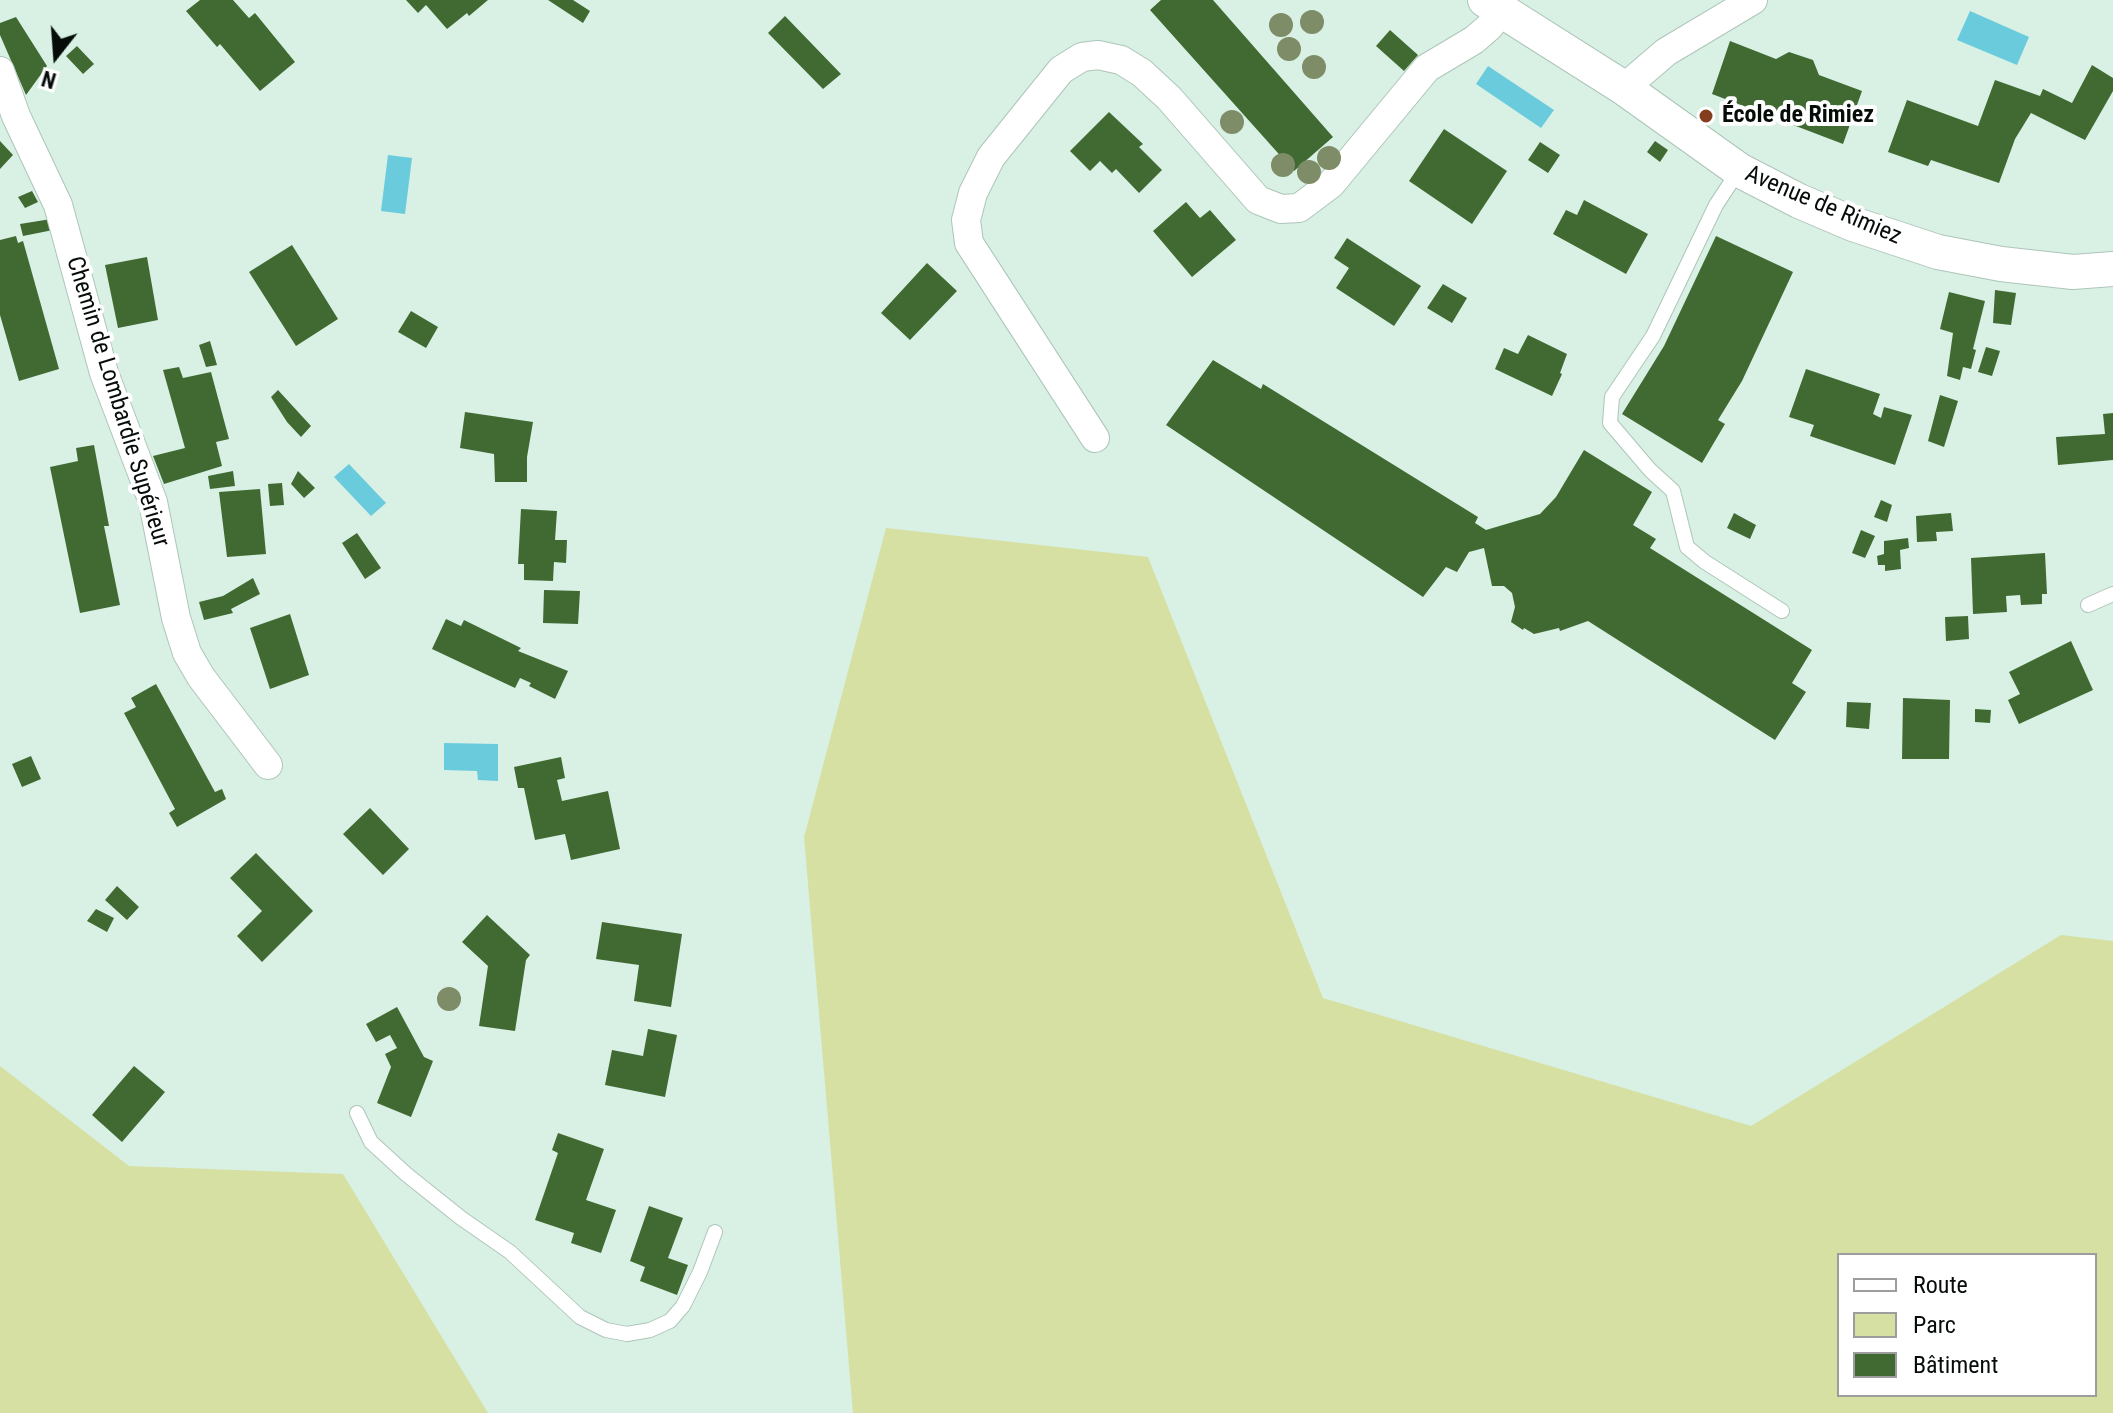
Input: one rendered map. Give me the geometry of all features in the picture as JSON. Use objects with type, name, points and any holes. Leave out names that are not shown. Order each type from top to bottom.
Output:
[{"type":"street","points":[[1624,88],[1666,52],[1753,0]]},
{"type":"street","points":[[1095,438],[969,243],[966,220],[973,193],[991,157],[1061,70],[1082,57],[1098,55],[1121,60],[1142,73],[1169,98],[1258,200],[1281,209],[1299,208],[1331,184],[1427,68],[1474,40],[1493,5]]},
{"type":"street","name":"Avenue de Rimiez","points":[[1493,5],[1624,88],[1739,170],[1853,224],[1938,252],[2001,264],[2073,272],[2113,269]]},
{"type":"street","name":"Chemin de Lombardie Supérieur","points":[[0,71],[16,116],[58,205],[104,373],[153,502],[176,618],[187,653],[201,677],[268,765]]},
{"type":"lane","points":[[1739,170],[1716,205],[1653,336],[1612,397],[1610,423],[1650,470],[1673,491],[1687,547],[1782,611]]},
{"type":"lane","points":[[2088,605],[2113,594]]},
{"type":"lane","points":[[357,1113],[371,1142],[406,1174],[510,1252],[580,1317],[606,1330],[627,1334],[650,1330],[670,1321],[683,1306],[715,1232]]},
{"type":"green space","points":[[886,528],[1148,557],[1323,998],[1751,1126],[2061,935],[2113,941],[2113,1413],[853,1413],[804,837]]},
{"type":"green space","points":[[0,1066],[129,1166],[343,1174],[488,1413],[0,1413]]},
{"type":"water","points":[[1970,11],[2029,37],[2017,65],[1957,40]]},
{"type":"water","points":[[1488,66],[1554,110],[1541,128],[1476,84]]},
{"type":"water","points":[[388,155],[412,158],[405,214],[381,211]]},
{"type":"water","points":[[349,464],[386,503],[371,516],[334,477]]},
{"type":"water","points":[[444,743],[498,744],[498,781],[478,780],[477,771],[444,770]]},
{"type":"building","points":[[200,0],[233,0],[249,18],[255,13],[295,62],[260,91],[220,44],[217,47],[186,11]]},
{"type":"building","points":[[406,0],[488,0],[447,29],[426,5],[418,13]]},
{"type":"building","points":[[548,0],[573,0],[590,11],[583,23]]},
{"type":"building","points":[[1161,0],[1213,0],[1333,137],[1294,171],[1150,10]]},
{"type":"building","points":[[785,16],[841,74],[823,89],[768,33]]},
{"type":"building","points":[[16,17],[47,66],[26,95],[0,35],[0,23]]},
{"type":"building","points":[[1390,30],[1418,55],[1404,71],[1376,46]]},
{"type":"building","points":[[1730,41],[1776,59],[1789,52],[1813,60],[1819,75],[1862,91],[1843,144],[1712,94]]},
{"type":"building","points":[[77,46],[94,64],[83,74],[66,56]]},
{"type":"building","points":[[2092,65],[2113,78],[2113,91],[2085,140],[2031,113],[2015,139],[1999,183],[1931,160],[1928,166],[1888,152],[1907,100],[1978,126],[1995,80],[2040,96],[2043,89],[2072,103]]},
{"type":"building","points":[[1109,112],[1143,144],[1139,147],[1162,170],[1139,193],[1116,169],[1112,173],[1100,161],[1090,171],[1070,151]]},
{"type":"building","points":[[1444,129],[1507,171],[1472,224],[1409,181]]},
{"type":"building","points":[[0,141],[13,155],[0,169]]},
{"type":"building","points":[[1655,141],[1668,150],[1660,162],[1647,152]]},
{"type":"building","points":[[1540,142],[1560,155],[1548,173],[1528,160]]},
{"type":"building","points":[[32,191],[38,202],[25,208],[18,197]]},
{"type":"building","points":[[1584,200],[1648,234],[1626,274],[1553,234],[1566,210],[1577,215]]},
{"type":"building","points":[[1186,202],[1200,218],[1210,210],[1236,240],[1192,277],[1153,231]]},
{"type":"building","points":[[51,219],[53,230],[23,236],[20,224]]},
{"type":"building","points":[[16,236],[18,243],[23,241],[59,369],[19,381],[0,315],[0,240]]},
{"type":"building","points":[[1716,236],[1793,272],[1742,381],[1718,420],[1725,424],[1702,463],[1622,414],[1664,346]]},
{"type":"building","points":[[1347,238],[1421,286],[1394,326],[1336,288],[1349,268],[1334,258]]},
{"type":"building","points":[[292,245],[338,319],[296,346],[249,272]]},
{"type":"building","points":[[147,257],[158,320],[118,328],[105,265]]},
{"type":"building","points":[[927,263],[957,291],[910,340],[881,313]]},
{"type":"building","points":[[1443,284],[1467,298],[1452,323],[1427,308]]},
{"type":"building","points":[[1995,290],[2016,293],[2011,325],[1993,323]]},
{"type":"building","points":[[1949,292],[1985,301],[1971,369],[1963,367],[1960,380],[1947,376],[1953,333],[1940,329]]},
{"type":"building","points":[[411,311],[438,327],[426,348],[398,332]]},
{"type":"building","points":[[1528,335],[1567,354],[1552,396],[1495,369],[1504,348],[1518,354]]},
{"type":"building","points":[[210,341],[217,365],[206,367],[199,345]]},
{"type":"building","points":[[1986,347],[2000,351],[1992,376],[1978,372]]},
{"type":"building","points":[[1213,360],[1261,389],[1263,384],[1478,517],[1475,523],[1486,530],[1540,514],[1556,497],[1584,450],[1652,492],[1633,525],[1656,539],[1650,548],[1812,650],[1792,683],[1806,692],[1775,740],[1588,621],[1560,631],[1559,628],[1534,634],[1523,630],[1511,622],[1515,607],[1512,593],[1504,586],[1492,586],[1484,548],[1469,552],[1457,572],[1446,567],[1423,597],[1166,425]]},
{"type":"building","points":[[179,367],[183,378],[211,372],[229,439],[216,442],[222,466],[164,484],[153,456],[185,448],[163,370]]},
{"type":"building","points":[[1806,369],[1880,394],[1873,414],[1881,418],[1884,407],[1912,415],[1895,465],[1810,436],[1814,425],[1789,417]]},
{"type":"building","points":[[278,390],[311,426],[301,437],[271,397]]},
{"type":"building","points":[[1940,395],[1958,401],[1944,447],[1928,441]]},
{"type":"building","points":[[465,412],[533,422],[527,457],[527,482],[495,482],[494,454],[460,448]]},
{"type":"building","points":[[2113,413],[2113,460],[2058,465],[2056,437],[2105,434],[2103,414]]},
{"type":"building","points":[[94,445],[109,526],[104,526],[120,605],[80,613],[50,467],[78,461],[76,448]]},
{"type":"building","points":[[233,471],[235,486],[210,489],[208,476]]},
{"type":"building","points":[[298,471],[315,488],[304,498],[291,484]]},
{"type":"building","points":[[282,483],[284,505],[270,506],[268,484]]},
{"type":"building","points":[[260,489],[266,554],[227,557],[219,492]]},
{"type":"building","points":[[1881,500],[1892,505],[1887,522],[1874,517]]},
{"type":"building","points":[[521,509],[557,511],[555,540],[567,540],[566,563],[554,562],[553,581],[524,580],[524,564],[518,564]]},
{"type":"building","points":[[1734,513],[1756,525],[1750,539],[1727,528]]},
{"type":"building","points":[[1951,513],[1953,531],[1936,532],[1937,541],[1917,542],[1916,516]]},
{"type":"building","points":[[1861,530],[1875,536],[1865,558],[1852,553]]},
{"type":"building","points":[[357,533],[381,568],[365,579],[342,543]]},
{"type":"building","points":[[1908,538],[1909,548],[1900,550],[1901,569],[1885,571],[1885,565],[1878,565],[1877,556],[1884,554],[1884,541]]},
{"type":"building","points":[[2045,553],[2047,594],[2042,594],[2042,604],[2021,605],[2020,595],[2006,596],[2007,612],[1973,614],[1971,558]]},
{"type":"building","points":[[253,578],[260,594],[231,609],[233,613],[204,620],[199,602],[223,596]]},
{"type":"building","points":[[544,590],[580,591],[578,624],[543,623]]},
{"type":"building","points":[[290,614],[309,675],[270,689],[250,628]]},
{"type":"building","points":[[1968,616],[1969,639],[1946,641],[1945,617]]},
{"type":"building","points":[[446,619],[461,626],[464,620],[521,648],[518,651],[568,671],[555,699],[520,678],[515,688],[432,649]]},
{"type":"building","points":[[2071,641],[2093,690],[2019,724],[2008,700],[2020,694],[2009,672]]},
{"type":"building","points":[[156,684],[215,792],[222,789],[226,799],[177,827],[169,813],[175,809],[124,713],[136,707],[131,698]]},
{"type":"building","points":[[1903,698],[1950,700],[1949,759],[1902,759]]},
{"type":"building","points":[[1847,702],[1871,703],[1869,729],[1846,727]]},
{"type":"building","points":[[1975,709],[1991,710],[1990,723],[1975,722]]},
{"type":"building","points":[[31,756],[41,779],[22,787],[12,764]]},
{"type":"building","points":[[561,757],[565,778],[557,780],[562,801],[608,791],[620,849],[571,860],[565,834],[535,840],[524,788],[518,788],[514,767]]},
{"type":"building","points":[[370,808],[409,849],[383,875],[343,834]]},
{"type":"building","points":[[256,853],[313,911],[262,962],[237,936],[262,911],[230,878]]},
{"type":"building","points":[[117,886],[139,907],[127,920],[105,900]]},
{"type":"building","points":[[96,909],[114,918],[107,932],[87,921]]},
{"type":"building","points":[[487,915],[530,955],[526,960],[515,1031],[479,1026],[488,966],[462,942]]},
{"type":"building","points":[[602,922],[682,934],[671,1007],[634,1001],[639,965],[596,959]]},
{"type":"building","points":[[397,1007],[424,1057],[433,1061],[411,1117],[377,1103],[391,1067],[385,1054],[397,1048],[390,1035],[376,1042],[366,1024]]},
{"type":"building","points":[[648,1029],[677,1035],[665,1097],[605,1085],[612,1050],[643,1056]]},
{"type":"building","points":[[134,1066],[165,1092],[122,1142],[92,1115]]},
{"type":"building","points":[[558,1133],[604,1149],[586,1200],[616,1210],[601,1253],[571,1243],[574,1233],[535,1220],[558,1153],[552,1150]]},
{"type":"building","points":[[649,1206],[683,1218],[668,1258],[688,1265],[677,1295],[640,1281],[645,1267],[630,1261]]},
{"type":"place","name":"École de Rimiez","points":[[1706,116]]}]
